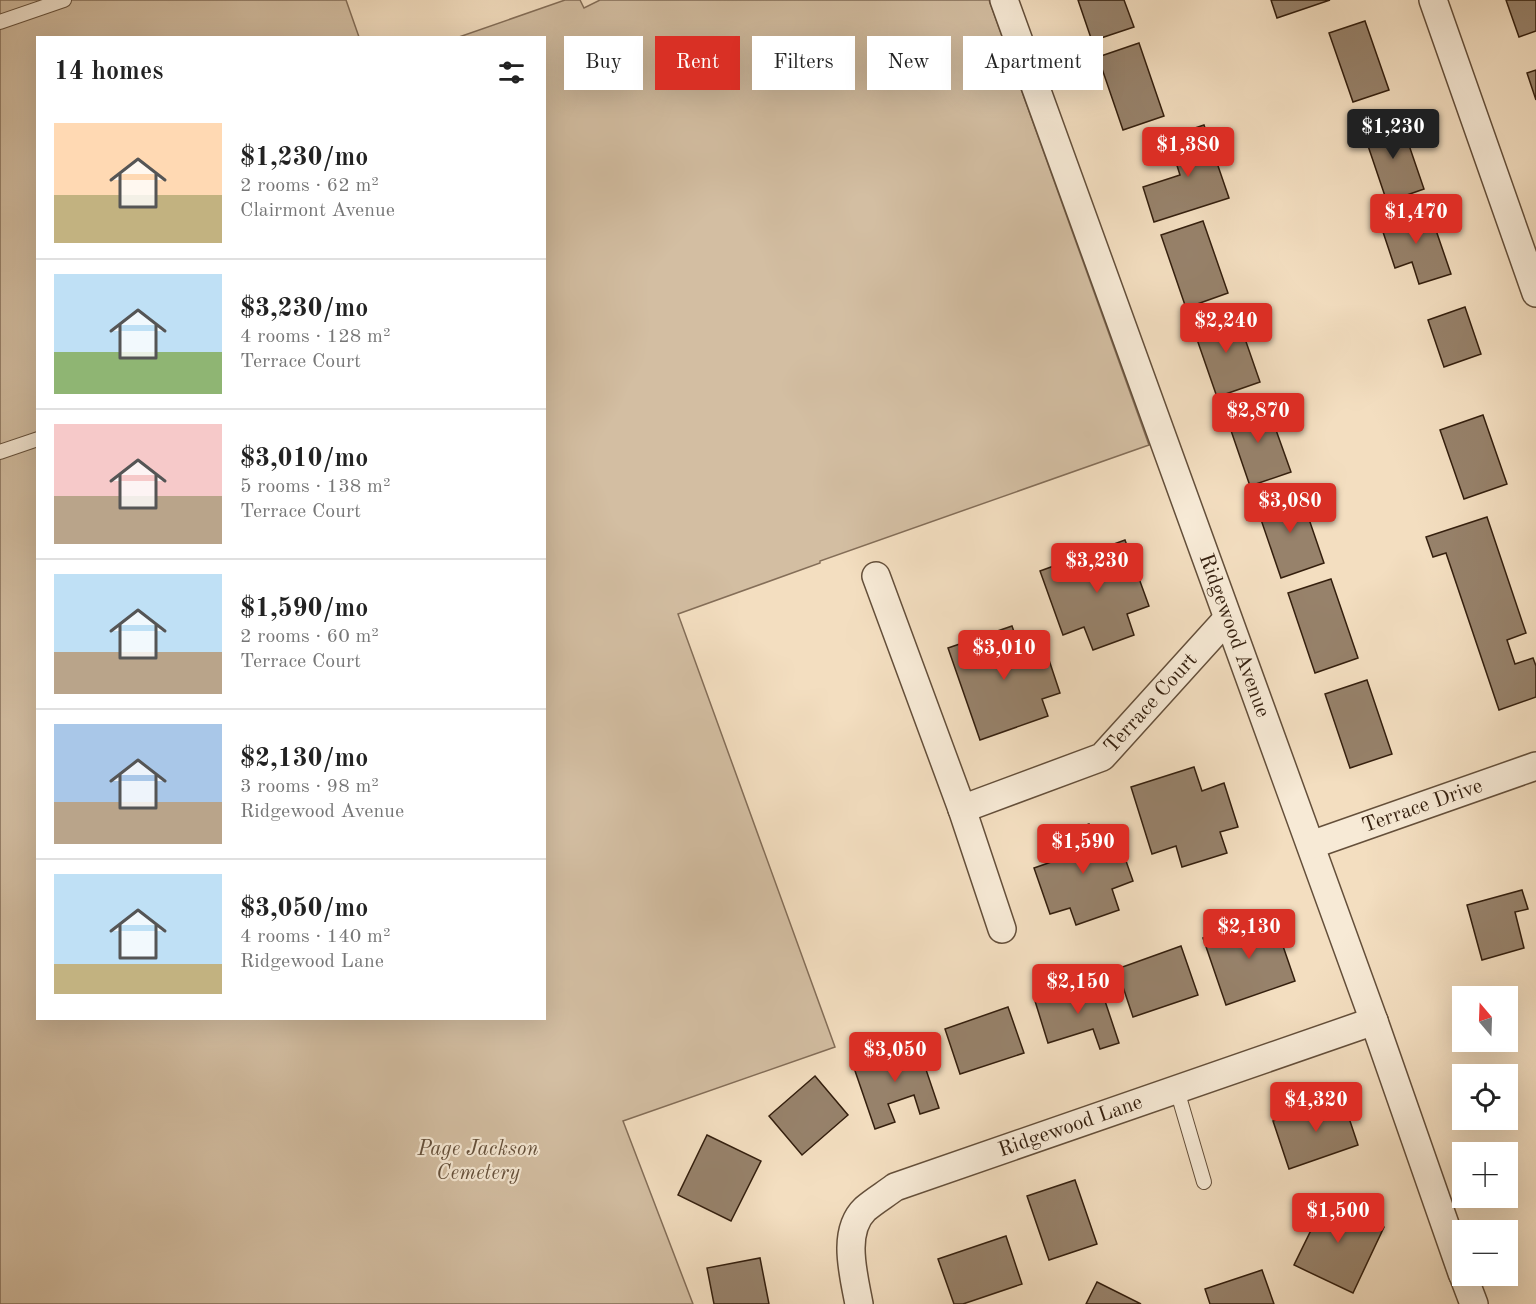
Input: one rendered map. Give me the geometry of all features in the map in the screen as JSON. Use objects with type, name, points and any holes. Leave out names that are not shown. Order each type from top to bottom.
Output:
[{"type":"street","name":"Ridgewood Avenue","points":[[1004,0],[1311,845],[1452,1243]]},
{"type":"street","points":[[1433,0],[1536,293]]},
{"type":"street","points":[[876,576],[962,809],[1002,929]]},
{"type":"street","name":"Terrace Court","points":[[962,809],[1102,758],[1227,619]]},
{"type":"street","name":"Terrace Drive","points":[[1311,845],[1536,766]]},
{"type":"street","name":"Ridgewood Lane","points":[[859,1304],[850,1258],[855,1227],[863,1210],[895,1187],[1374,1021]]},
{"type":"street","name":"Ridgewood Avenue","points":[[1467,1286],[1473,1304]]},
{"type":"lane","points":[[0,22],[64,0]]},
{"type":"lane","points":[[0,452],[36,441]]},
{"type":"lane","points":[[1177,1089],[1204,1182]]},
{"type":"green space","name":"Page Jackson Cemetery","points":[[0,0],[346,0],[359,36],[36,36],[36,1020],[546,1020],[546,36],[462,36],[565,0],[580,0],[584,8],[600,0],[989,0],[1002,36],[963,36],[963,90],[1021,90],[1149,445],[820,561],[820,563],[678,614],[835,1047],[623,1121],[693,1304],[0,1304]]},
{"type":"building","points":[[1078,0],[1124,0],[1134,27],[1103,37],[1090,36]]},
{"type":"building","points":[[1271,0],[1330,0],[1277,18]]},
{"type":"building","points":[[1506,0],[1536,0],[1536,31],[1519,37]]},
{"type":"building","points":[[1365,21],[1389,90],[1353,102],[1329,33]]},
{"type":"building","points":[[1139,43],[1164,116],[1123,130],[1103,72],[1103,55]]},
{"type":"building","points":[[1536,70],[1536,100],[1527,73]]},
{"type":"building","points":[[1400,119],[1424,189],[1387,202],[1363,131]]},
{"type":"building","points":[[1204,125],[1229,198],[1154,222],[1143,187],[1180,175],[1168,137]]},
{"type":"building","points":[[1428,207],[1451,274],[1419,284],[1412,262],[1395,268],[1380,223]]},
{"type":"building","points":[[1203,221],[1228,293],[1186,308],[1161,235]]},
{"type":"building","points":[[1465,307],[1481,354],[1444,367],[1428,320]]},
{"type":"building","points":[[1235,310],[1260,382],[1217,397],[1192,325]]},
{"type":"building","points":[[1266,402],[1291,472],[1250,486],[1226,416]]},
{"type":"building","points":[[1483,415],[1507,484],[1464,499],[1440,430]]},
{"type":"building","points":[[1299,490],[1324,563],[1281,578],[1256,505]]},
{"type":"building","points":[[1487,517],[1526,633],[1507,640],[1515,664],[1533,658],[1536,666],[1536,697],[1499,710],[1446,553],[1433,557],[1426,537]]},
{"type":"building","points":[[1125,540],[1149,606],[1127,614],[1134,635],[1093,650],[1084,627],[1063,635],[1040,571]]},
{"type":"building","points":[[1331,579],[1358,658],[1315,673],[1288,593]]},
{"type":"building","points":[[1012,626],[1020,649],[1043,642],[1060,693],[1042,699],[1048,716],[980,740],[948,648]]},
{"type":"building","points":[[1367,680],[1392,754],[1350,768],[1325,694]]},
{"type":"building","points":[[1194,767],[1202,791],[1224,783],[1238,827],[1220,832],[1227,853],[1182,867],[1176,846],[1152,854],[1131,787]]},
{"type":"building","points":[[1089,824],[1096,846],[1118,838],[1133,881],[1112,889],[1119,910],[1076,925],[1070,908],[1050,914],[1034,868],[1057,860],[1050,838]]},
{"type":"building","points":[[1522,890],[1528,909],[1515,912],[1524,948],[1482,960],[1467,905]]},
{"type":"building","points":[[1272,914],[1295,981],[1226,1005],[1203,938]]},
{"type":"building","points":[[1181,946],[1198,995],[1133,1017],[1117,969]]},
{"type":"building","points":[[1098,980],[1119,1043],[1100,1049],[1093,1029],[1048,1043],[1035,1001]]},
{"type":"building","points":[[1008,1007],[1024,1053],[960,1074],[945,1029]]},
{"type":"building","points":[[917,1043],[939,1108],[920,1114],[914,1095],[888,1104],[895,1122],[875,1129],[853,1065]]},
{"type":"building","points":[[815,1076],[848,1115],[802,1155],[769,1116]]},
{"type":"building","points":[[1342,1097],[1358,1145],[1289,1169],[1273,1121]]},
{"type":"building","points":[[707,1135],[761,1161],[731,1221],[678,1195]]},
{"type":"building","points":[[1075,1180],[1097,1244],[1049,1260],[1027,1196]]},
{"type":"building","points":[[1316,1195],[1384,1227],[1353,1293],[1294,1265],[1315,1222],[1305,1217]]},
{"type":"building","points":[[1006,1236],[1022,1284],[963,1304],[954,1304],[938,1259]]},
{"type":"building","points":[[760,1258],[769,1304],[714,1304],[707,1268]]},
{"type":"building","points":[[1262,1270],[1274,1304],[1210,1304],[1205,1289]]},
{"type":"building","points":[[1097,1282],[1141,1304],[1086,1304]]}]
